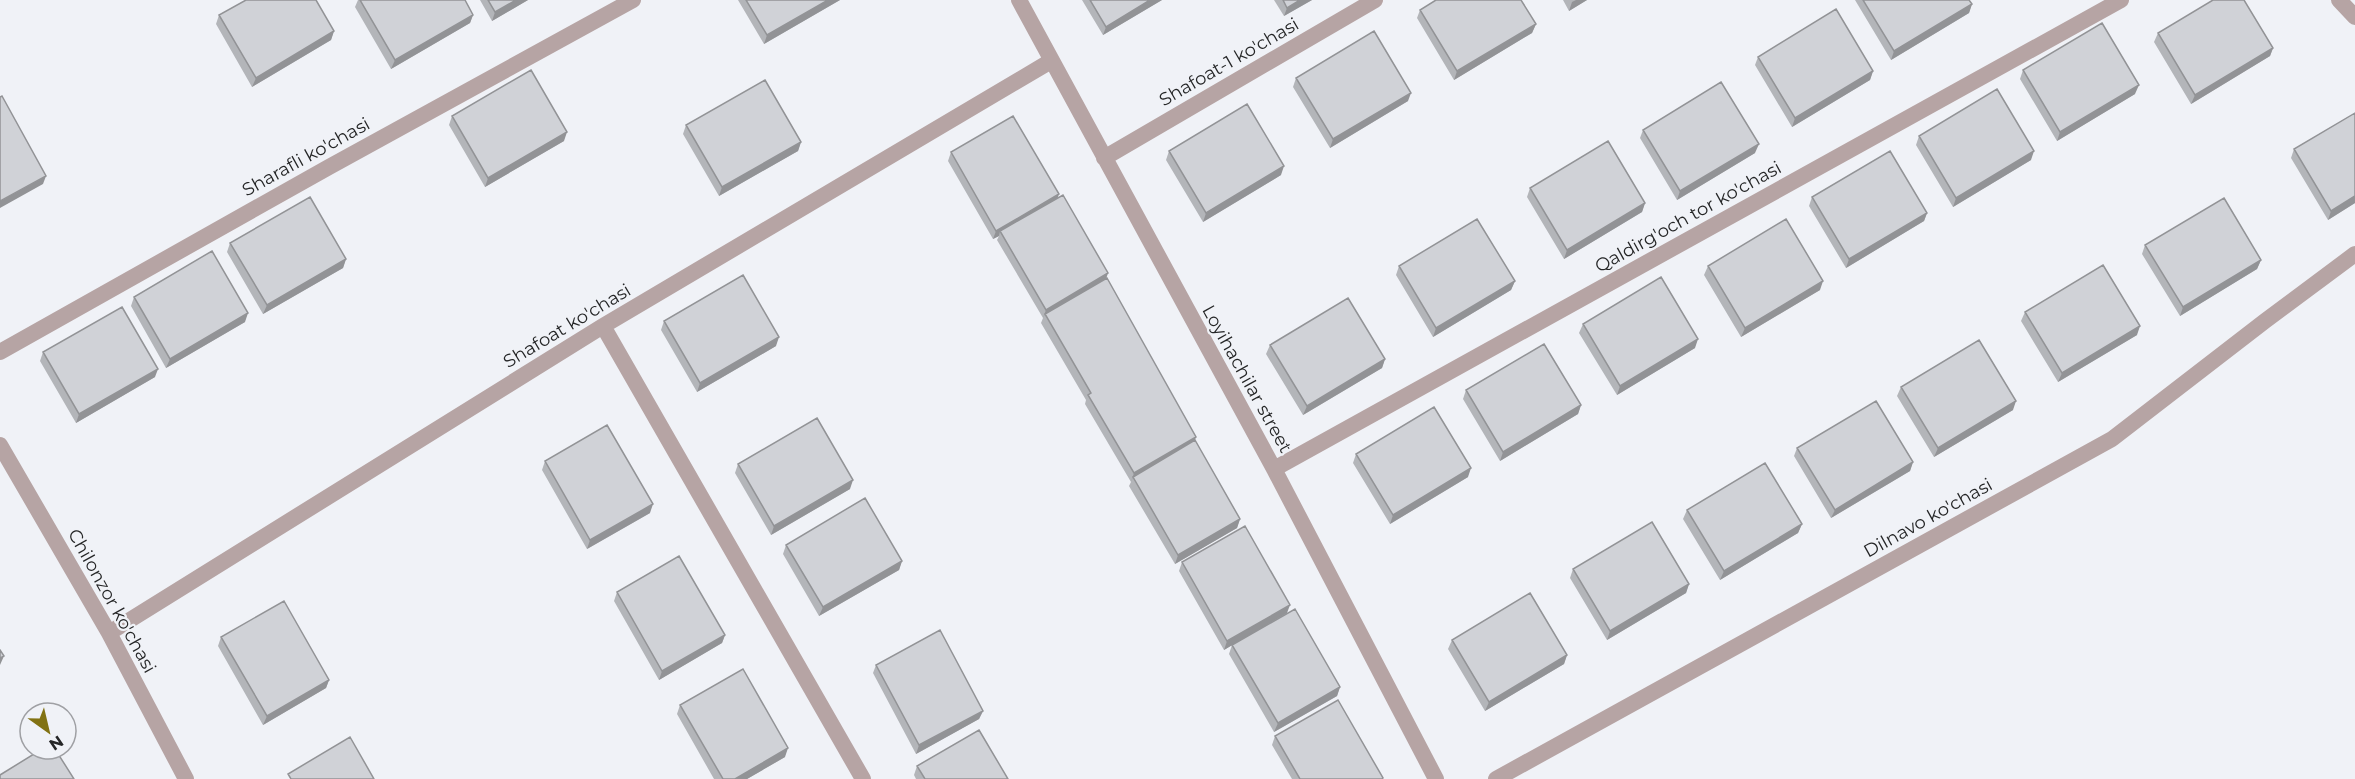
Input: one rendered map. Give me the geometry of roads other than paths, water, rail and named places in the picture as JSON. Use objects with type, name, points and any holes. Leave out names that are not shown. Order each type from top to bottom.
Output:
[{"type":"street","name":"Sharafli ko'chasi","points":[[0,352],[328,166],[633,0]]},
{"type":"street","name":"Loyihachilar street","points":[[1019,0],[1274,469],[1436,779]]},
{"type":"street","name":"Shafoat-1 ko'chasi","points":[[1104,158],[1375,0]]},
{"type":"street","name":"Qaldirg'och tor ko'chasi","points":[[1274,469],[2121,0]]},
{"type":"street","points":[[2339,0],[2355,17]]},
{"type":"street","name":"Shafoat ko'chasi","points":[[109,633],[603,326],[1051,61]]},
{"type":"street","name":"Dilnavo ko'chasi","points":[[1496,779],[2112,439],[2355,254]]},
{"type":"street","points":[[603,326],[863,779]]},
{"type":"street","name":"Chilonzor ko'chasi","points":[[0,445],[109,633],[186,779]]}]
